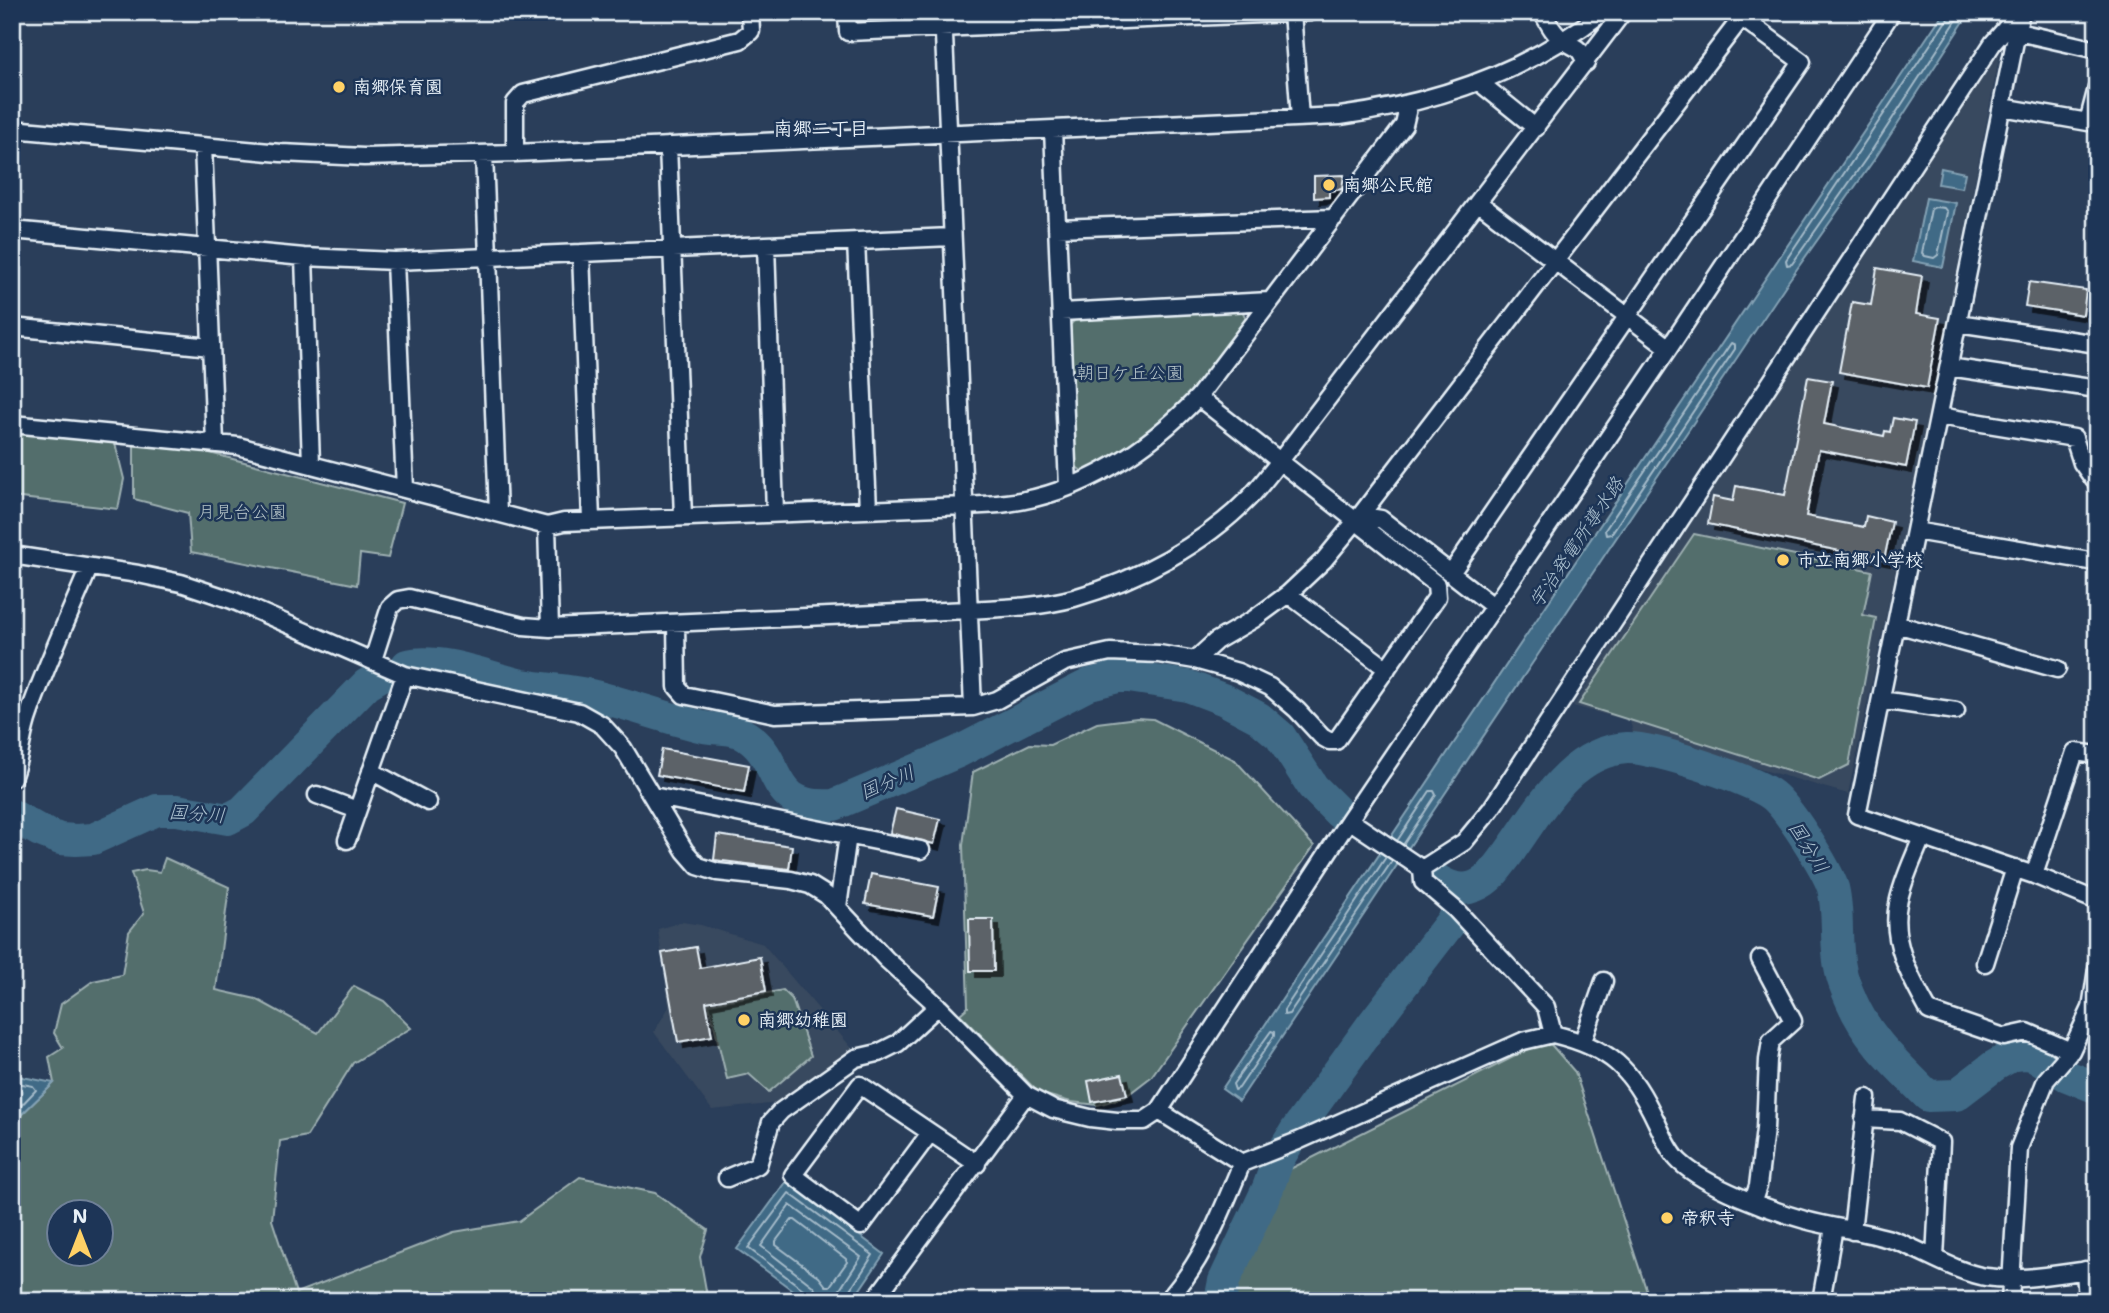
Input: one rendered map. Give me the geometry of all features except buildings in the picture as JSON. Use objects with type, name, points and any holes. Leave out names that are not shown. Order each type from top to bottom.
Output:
[{"type":"street","points":[[515,153],[515,103],[523,94],[740,40],[751,31],[750,12]]},
{"type":"street","points":[[847,12],[848,32],[943,29],[1048,18],[1311,12]]},
{"type":"street","points":[[943,12],[972,707]]},
{"type":"street","points":[[1542,12],[1563,41],[1574,45],[1582,53],[1586,63]]},
{"type":"street","points":[[12,129],[281,153],[363,157],[515,153],[1340,116],[1409,104],[1479,82],[1544,52],[1603,12]]},
{"type":"street","points":[[373,660],[390,607],[398,600],[409,598],[523,626],[550,628],[968,610],[1016,607],[1073,598],[1163,562],[1249,498],[1280,461],[1623,12]]},
{"type":"street","points":[[12,555],[181,583],[232,600],[405,675],[579,712],[602,725],[623,748],[685,851],[698,866],[717,872],[791,880],[810,885],[826,895],[886,959],[938,1006],[1026,1095],[1053,1110],[1090,1118],[1143,1121],[1159,1111],[1349,820],[1669,348],[1892,12]]},
{"type":"street","points":[[2020,12],[1857,815],[2034,874],[2097,901]]},
{"type":"street","points":[[1422,869],[1464,842],[1491,809],[1993,44],[2020,12]]},
{"type":"street","points":[[1292,13],[1300,118]]},
{"type":"street","points":[[1195,660],[1216,641],[1254,620],[1288,594],[1324,560],[1556,262],[1741,14],[1802,62],[1451,573]]},
{"type":"street","points":[[2018,32],[2097,50]]},
{"type":"street","points":[[1479,82],[1536,128]]},
{"type":"street","points":[[2002,107],[2088,122],[2097,88]]},
{"type":"street","points":[[12,424],[238,446],[547,526],[591,520],[964,506],[1009,503],[1041,496],[1068,487],[1115,464],[1151,441],[1198,397],[1404,125],[1409,104]]},
{"type":"street","points":[[1054,129],[1068,487]]},
{"type":"street","points":[[203,146],[215,443]]},
{"type":"street","points":[[668,146],[682,516]]},
{"type":"street","points":[[484,154],[498,513]]},
{"type":"street","points":[[1479,203],[1669,348]]},
{"type":"street","points":[[1058,228],[1334,218]]},
{"type":"street","points":[[12,230],[304,257],[395,261],[952,237]]},
{"type":"street","points":[[856,241],[867,509]]},
{"type":"street","points":[[766,245],[775,512]]},
{"type":"street","points":[[581,253],[591,520]]},
{"type":"street","points":[[304,257],[311,464]]},
{"type":"street","points":[[395,261],[405,489]]},
{"type":"street","points":[[1061,312],[1270,300]]},
{"type":"street","points":[[1958,323],[2097,344]]},
{"type":"street","points":[[12,327],[211,346]]},
{"type":"street","points":[[1949,367],[2097,389]]},
{"type":"street","points":[[676,623],[677,687],[684,695],[775,713],[972,707],[997,700],[1065,662],[1110,652],[1159,654],[1195,660],[1238,672],[1270,687],[1297,710],[1322,737],[1336,741],[1437,597],[1436,584],[1198,397]]},
{"type":"street","points":[[1939,416],[2074,438],[2082,463],[2097,481]]},
{"type":"street","points":[[1356,521],[1369,517],[1381,519],[1493,606]]},
{"type":"street","points":[[547,526],[550,628]]},
{"type":"street","points":[[1915,531],[2095,562]]},
{"type":"street","points":[[12,778],[18,763],[28,715],[89,568]]},
{"type":"street","points":[[1288,594],[1387,669]]},
{"type":"street","points":[[1896,624],[2057,669]]},
{"type":"street","points":[[347,840],[405,675]]},
{"type":"street","points":[[1881,700],[1956,711]]},
{"type":"street","points":[[2034,874],[2075,752],[2097,755]]},
{"type":"street","points":[[371,771],[428,802]]},
{"type":"street","points":[[317,795],[357,810]]},
{"type":"street","points":[[653,796],[921,850]]},
{"type":"street","points":[[1349,820],[1422,869]]},
{"type":"street","points":[[838,908],[848,835]]},
{"type":"street","points":[[1922,837],[1898,904],[1897,934],[1909,976],[1929,1011],[2004,1037],[2027,1032],[2067,1055]]},
{"type":"street","points":[[1985,963],[2015,868]]},
{"type":"street","points":[[1422,869],[1423,883],[1457,910],[1546,1007],[1553,1034]]},
{"type":"street","points":[[1753,1201],[1758,1186],[1765,1129],[1771,1041],[1793,1021],[1760,959]]},
{"type":"street","points":[[2010,1301],[2019,1148],[2046,1080],[2067,1055],[2091,1008],[2096,972]]},
{"type":"street","points":[[1583,1041],[1604,981]]},
{"type":"street","points":[[727,1178],[758,1165],[771,1122],[781,1111],[856,1058],[878,1053],[898,1043],[938,1006]]},
{"type":"street","points":[[1167,1301],[1184,1282],[1208,1244],[1241,1163],[1298,1141],[1523,1041],[1553,1034],[1583,1041],[1608,1054],[1626,1070],[1645,1098],[1669,1147],[1680,1162],[1714,1185],[1803,1220],[1893,1241],[1982,1277],[2010,1280],[2091,1269],[2087,1301]]},
{"type":"street","points":[[930,1133],[861,1226],[793,1175],[860,1085],[976,1164]]},
{"type":"street","points":[[874,1301],[1026,1095]]},
{"type":"street","points":[[1852,1231],[1867,1098]]},
{"type":"street","points":[[1159,1111],[1241,1163]]},
{"type":"street","points":[[1864,1119],[1900,1121],[1941,1142],[1934,1258]]},
{"type":"street","points":[[1821,1301],[1834,1227]]},
{"type":"shaded area","name":"市立南郷小学校","points":[[2000,53],[1929,414],[1848,794],[1633,733],[1630,721],[1573,706],[1911,182]]},
{"type":"shaded area","name":"南郷幼稚園","points":[[682,922],[763,944],[856,1053],[778,1103],[712,1110],[654,1032],[669,1007],[658,929]]},
{"type":"green space","name":"朝日ケ丘公園","points":[[1241,308],[1247,321],[1181,403],[1155,429],[1086,474],[1075,466],[1070,325],[1078,317]]},
{"type":"green space","points":[[12,431],[115,443],[124,479],[118,509],[12,497]]},
{"type":"green space","name":"月見台公園","points":[[134,445],[202,451],[402,503],[388,558],[360,554],[357,585],[191,552],[188,513],[134,499]]},
{"type":"green space","points":[[1694,534],[1872,571],[1863,615],[1876,618],[1849,765],[1819,780],[1579,704]]},
{"type":"green space","points":[[1137,718],[1153,719],[1235,760],[1314,846],[1151,1077],[1125,1097],[1098,1105],[1071,1102],[1039,1093],[960,1014],[968,1007],[963,845],[973,772],[1030,744],[1050,745],[1097,723]]},
{"type":"green space","points":[[165,858],[229,887],[216,990],[256,999],[318,1033],[354,986],[384,1001],[411,1028],[353,1063],[307,1136],[280,1141],[272,1220],[296,1293],[454,1232],[519,1221],[580,1177],[655,1193],[708,1230],[700,1257],[708,1301],[12,1301],[12,1275],[16,1278],[12,1269],[12,1166],[19,1156],[21,1115],[54,1083],[49,1057],[63,1048],[54,1033],[61,1004],[93,981],[122,975],[129,932],[144,913],[131,873],[146,870],[160,872]]},
{"type":"green space","points":[[783,990],[792,999],[811,1056],[769,1092],[749,1074],[727,1079],[709,1004]]},
{"type":"green space","points":[[1547,1040],[1575,1072],[1650,1301],[1218,1301],[1276,1176]]},
{"type":"water","name":"宇治発電所導水路","points":[[1944,12],[1970,12],[1876,157],[1787,283],[1239,1101],[1222,1089]]},
{"type":"water","points":[[1941,168],[1965,173],[1962,188],[1938,184]]},
{"type":"water","points":[[1926,198],[1956,203],[1943,267],[1913,261]]},
{"type":"water","points":[[12,1075],[54,1083],[21,1115],[19,1156],[12,1166]]},
{"type":"water","points":[[787,1181],[884,1254],[852,1301],[807,1301],[737,1249]]},
{"type":"waterway","name":"国分川","points":[[407,665],[420,663],[449,666],[522,685],[591,695],[704,727],[737,731],[756,743],[785,791],[796,799],[811,804],[834,805],[958,752],[1090,684],[1122,676],[1188,686],[1225,700],[1259,718],[1280,736],[1313,787],[1339,813]]},
{"type":"waterway","name":"国分川","points":[[12,815],[60,839],[76,840],[93,839],[157,810],[177,810],[228,819],[243,811],[367,684],[379,677]]},
{"type":"waterway","name":"国分川","points":[[1430,875],[1458,888],[1469,888],[1482,883],[1500,865],[1557,787],[1588,760],[1606,752],[1627,748],[1640,749],[1701,765],[1761,788],[1779,802],[1797,825],[1833,888],[1839,962],[1852,1002],[1876,1041],[1928,1096],[1956,1095],[1994,1066],[2013,1055],[2026,1054],[2035,1056],[2067,1076],[2097,1088]]},
{"type":"waterway","points":[[1220,1301],[1224,1281],[1268,1188],[1278,1160],[1296,1130],[1454,918]]},
{"type":"place","name":"南郷保育園","points":[[339,87]]},
{"type":"place","name":"南郷公民館","points":[[1329,185]]},
{"type":"place","name":"市立南郷小学校","points":[[1783,560]]},
{"type":"place","name":"南郷幼稚園","points":[[744,1020]]},
{"type":"place","name":"帝釈寺","points":[[1667,1218]]},
{"type":"district","name":"南郷二丁目","points":[[821,128]]}]
